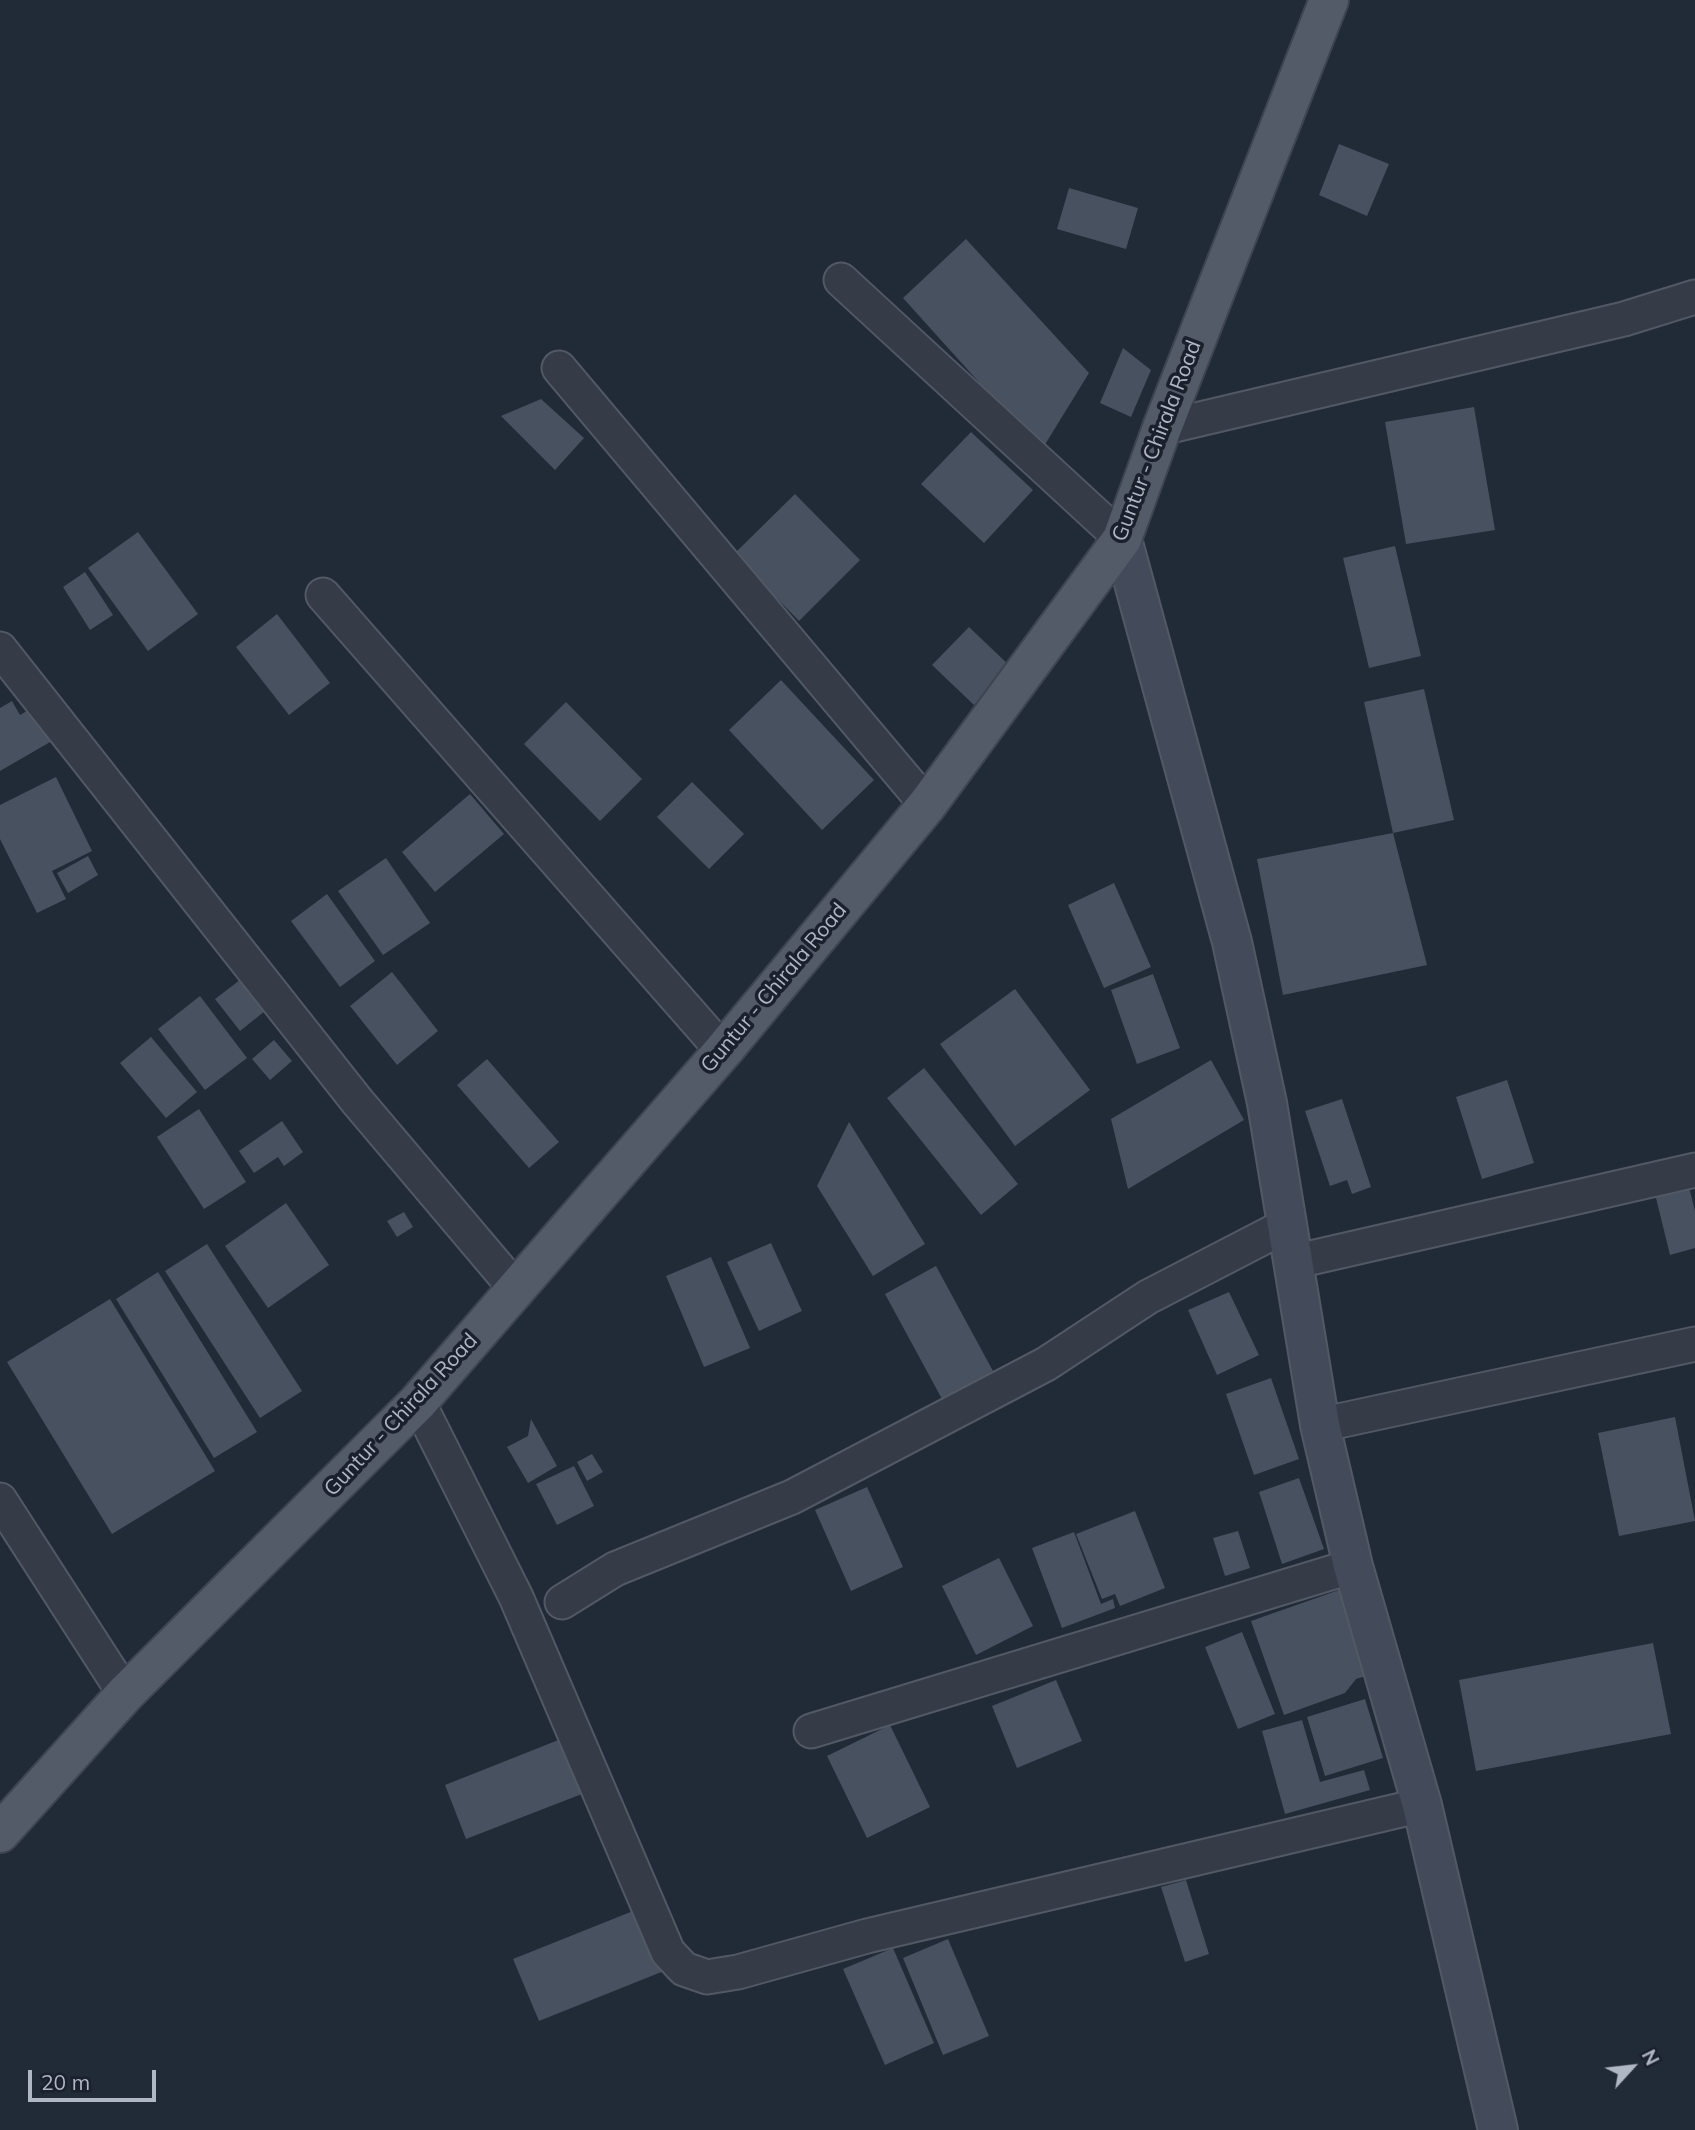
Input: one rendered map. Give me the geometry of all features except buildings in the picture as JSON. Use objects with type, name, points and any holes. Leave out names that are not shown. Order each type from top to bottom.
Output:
[{"type":"main road","name":"Guntur - Chirala Road","points":[[0,1833],[125,1694],[418,1402],[723,1051],[927,805],[1122,539],[1162,428],[1329,0]]},
{"type":"street","points":[[841,281],[1122,539],[1231,942],[1289,1224],[1320,1425],[1353,1566],[1422,1805],[1498,2130]]},
{"type":"street","points":[[1162,428],[1610,322],[1695,297]]},
{"type":"street","points":[[559,368],[927,805]]},
{"type":"street","points":[[323,596],[723,1051]]},
{"type":"street","points":[[0,649],[357,1101],[516,1289]]},
{"type":"street","points":[[1293,1262],[1695,1170]]},
{"type":"street","points":[[562,1602],[615,1569],[792,1497],[1046,1364],[1148,1297],[1289,1224]]},
{"type":"street","points":[[1320,1425],[1695,1344]]},
{"type":"street","points":[[418,1402],[516,1597],[668,1952],[684,1969],[707,1977],[738,1972],[867,1936],[1422,1805]]},
{"type":"street","points":[[0,1500],[125,1694]]},
{"type":"street","points":[[811,1731],[1353,1566]]}]
